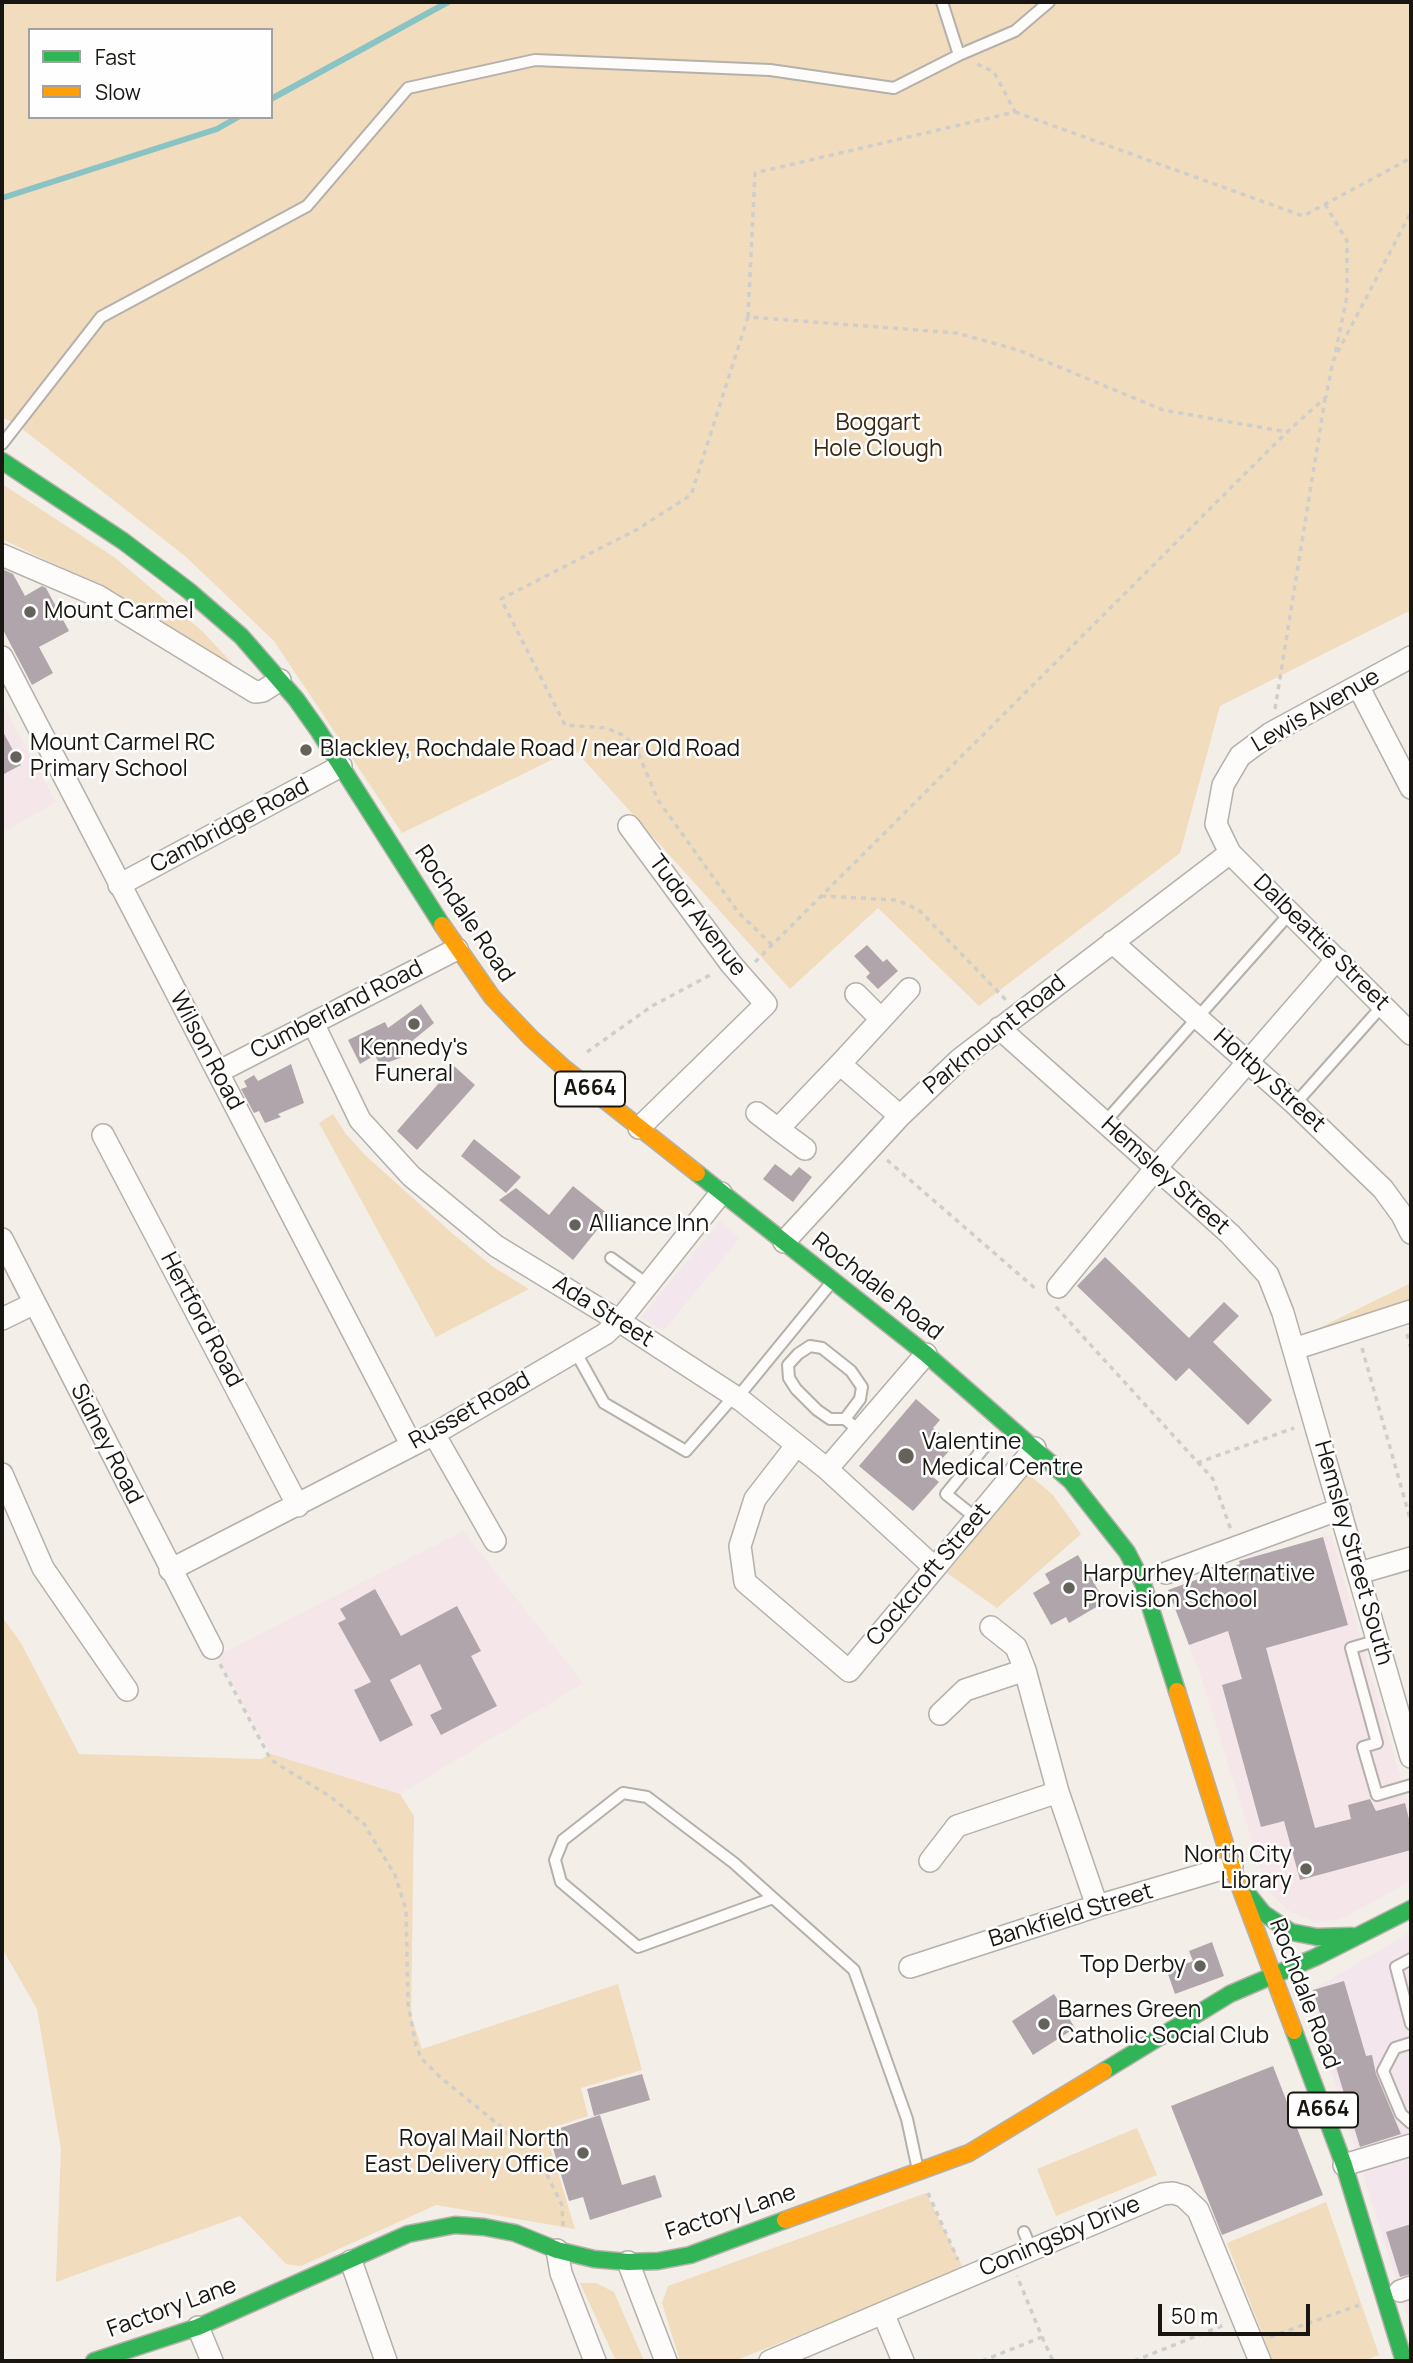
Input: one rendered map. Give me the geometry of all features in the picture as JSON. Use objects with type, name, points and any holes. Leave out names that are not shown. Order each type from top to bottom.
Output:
[{"type":"main road","name":"Rochdale Road","points":[[2,461],[123,541],[189,591],[241,636],[280,680],[318,730],[457,949],[492,997],[531,1038],[564,1068],[926,1354],[1035,1448],[1071,1481],[1127,1552],[1142,1581],[1234,1872],[1343,2165],[1404,2361]]},
{"type":"main road","points":[[1234,1872],[1248,1897],[1263,1913],[1290,1932],[1317,1937],[1362,1934]]},
{"type":"main road","name":"Factory Lane","points":[[94,2361],[198,2327],[408,2234],[455,2225],[484,2227],[514,2233],[557,2250],[594,2259],[658,2261],[690,2255],[921,2179],[969,2153],[1220,2000],[1411,1909]]},
{"type":"street","points":[[2,555],[97,596],[255,692],[263,691],[280,680]]},
{"type":"street","name":"Wilson Road","points":[[2,657],[411,1444]]},
{"type":"street","name":"Lewis Avenue","points":[[1230,853],[1216,824],[1223,785],[1240,756],[1271,733],[1411,657]]},
{"type":"street","points":[[1358,685],[1411,788]]},
{"type":"street","name":"Cambridge Road","points":[[119,885],[341,766]]},
{"type":"street","name":"Tudor Avenue","points":[[629,826],[736,970],[766,1004],[639,1128]]},
{"type":"street","name":"Dalbeattie Street","points":[[1230,853],[1411,1034]]},
{"type":"street","name":"Parkmount Road","points":[[783,1242],[900,1116],[960,1059],[1230,853]]},
{"type":"street","name":"Holtby Street","points":[[1112,942],[1295,1104],[1384,1189],[1411,1233]]},
{"type":"street","name":"Cumberland Road","points":[[218,1072],[457,949]]},
{"type":"street","points":[[1051,1295],[1336,959]]},
{"type":"street","points":[[778,1129],[909,989]]},
{"type":"street","points":[[856,994],[881,1019]]},
{"type":"street","name":"Ada Street","points":[[313,1023],[360,1121],[411,1176],[496,1247],[619,1321],[735,1397],[827,1469],[935,1568]]},
{"type":"street","name":"Hemsley Street","points":[[999,1028],[1230,1234],[1268,1275],[1294,1349]]},
{"type":"street","points":[[840,1064],[900,1116]]},
{"type":"street","points":[[757,1113],[805,1149]]},
{"type":"street","name":"Hertford Road","points":[[103,1135],[298,1506]]},
{"type":"street","name":"Russet Road","points":[[170,1570],[434,1434],[605,1334],[619,1321],[721,1193]]},
{"type":"street","name":"Sidney Road","points":[[2,1239],[212,1648]]},
{"type":"street","points":[[2,1319],[35,1303]]},
{"type":"street","points":[[1294,1349],[1411,1311]]},
{"type":"street","name":"Hemsley Street South","points":[[1294,1349],[1378,1640],[1402,1685],[1411,1757]]},
{"type":"street","points":[[827,1469],[853,1426],[926,1354]]},
{"type":"street","points":[[434,1434],[495,1541]]},
{"type":"street","name":"Cockcroft Street","points":[[796,1446],[755,1499],[740,1546],[746,1581],[849,1671],[1035,1448]]},
{"type":"street","points":[[2,1474],[43,1568],[127,1690]]},
{"type":"street","points":[[1166,1573],[1340,1509]]},
{"type":"street","points":[[1359,1573],[1411,1558]]},
{"type":"street","points":[[991,1627],[1016,1647],[1025,1670],[1058,1792],[1097,1906]]},
{"type":"street","points":[[940,1714],[965,1690],[1025,1670]]},
{"type":"street","points":[[930,1861],[957,1826],[1058,1792]]},
{"type":"street","name":"Bankfield Street","points":[[910,1967],[1097,1906],[1234,1872]]},
{"type":"street","points":[[1343,2165],[1411,2145]]},
{"type":"street","name":"Coningsby Drive","points":[[770,2361],[1010,2259],[1028,2241],[1163,2194],[1183,2196],[1198,2210],[1256,2352]]},
{"type":"street","points":[[557,2250],[561,2273],[595,2361]]},
{"type":"street","points":[[351,2261],[386,2361]]},
{"type":"street","points":[[628,2262],[666,2361]]},
{"type":"street","points":[[883,2312],[903,2361]]},
{"type":"street","points":[[198,2327],[212,2361]]},
{"type":"lane","points":[[942,2],[960,55]]},
{"type":"lane","points":[[2,444],[101,317],[307,206],[408,88],[535,60],[770,70],[894,89],[960,55],[1015,31],[1049,2]]},
{"type":"lane","points":[[1105,1122],[1291,912]]},
{"type":"lane","points":[[1295,1104],[1383,1005]]},
{"type":"lane","points":[[611,1258],[647,1284]]},
{"type":"lane","points":[[575,1351],[604,1403],[686,1451],[832,1281]]},
{"type":"lane","points":[[810,1346],[822,1348],[851,1371],[862,1387],[853,1426],[830,1419],[817,1410],[789,1378],[788,1365],[797,1354],[810,1346]]},
{"type":"lane","points":[[976,1518],[946,1494],[986,1446]]},
{"type":"lane","points":[[1378,1640],[1351,1648],[1377,1743],[1363,1747],[1377,1795],[1411,1785]]},
{"type":"lane","points":[[773,1898],[638,1947],[561,1882],[555,1860],[563,1840],[622,1793],[647,1797],[734,1863],[854,1970],[907,2119],[921,2179]]},
{"type":"lane","points":[[1411,1959],[1396,1966],[1411,2024]]},
{"type":"lane","points":[[1411,2043],[1395,2048],[1383,2071],[1401,2113],[1411,2123]]},
{"type":"lane","points":[[1395,2048],[1411,2052]]},
{"type":"path","points":[[960,55],[994,72],[1015,112]]},
{"type":"path","points":[[772,945],[738,912],[658,800],[636,748],[625,736],[607,728],[565,725],[501,599],[636,530],[691,495],[748,317],[755,173],[1015,112],[1303,216],[1411,158]]},
{"type":"path","points":[[1271,733],[1326,397],[1347,296],[1347,241],[1325,204]]},
{"type":"path","points":[[1333,361],[1411,212]]},
{"type":"path","points":[[748,317],[957,333],[1018,350],[1163,410],[1287,432]]},
{"type":"path","points":[[564,1068],[652,1006],[736,970],[772,945],[1287,432],[1326,397]]},
{"type":"path","points":[[821,896],[897,900],[919,910],[1018,1013]]},
{"type":"path","points":[[872,1147],[1051,1295],[1213,1479],[1236,1546]]},
{"type":"path","points":[[1358,1329],[1411,1522]]},
{"type":"path","points":[[1198,1463],[1314,1421]]},
{"type":"path","points":[[212,1648],[271,1760],[331,1797],[364,1824],[395,1875],[406,1910],[408,2004],[421,2058],[499,2125],[545,2171],[562,2205],[563,2225],[557,2250]]},
{"type":"path","points":[[921,2179],[966,2277]]},
{"type":"path","points":[[1010,2259],[1053,2361]]},
{"type":"path","points":[[1256,2352],[1367,2301]]},
{"type":"path","points":[[1135,2361],[1242,2318]]},
{"type":"path","points":[[982,2361],[1042,2337]]},
{"type":"shaded area","name":"Mount Carmel RC Primary School","points":[[2,704],[56,802],[2,833]]},
{"type":"shaded area","points":[[720,1221],[739,1239],[663,1331],[641,1317]]},
{"type":"shaded area","points":[[463,1531],[583,1683],[400,1794],[271,1754],[217,1656]]},
{"type":"shaded area","points":[[1331,1535],[1411,1815],[1411,1881],[1347,1916],[1315,1922],[1288,1910],[1267,1890],[1201,1676],[1168,1590],[1239,1564],[1239,1561]]},
{"type":"shaded area","points":[[1411,1932],[1411,2328],[1307,1993]]},
{"type":"green space","name":"Boggart Hole Clough","points":[[2,2],[1411,2],[1411,610],[1220,706],[1180,853],[979,1006],[878,908],[790,989],[574,749],[402,833],[274,641],[185,556],[16,424],[2,417]]},
{"type":"green space","points":[[2,484],[114,557],[202,631],[233,664],[230,668],[97,585],[2,539]]},
{"type":"green space","points":[[333,1114],[365,1155],[453,1234],[493,1267],[529,1289],[436,1337],[319,1123]]},
{"type":"green space","points":[[1411,1283],[1411,1299],[1406,1303],[1315,1334],[1313,1331]]},
{"type":"green space","points":[[1028,1474],[1053,1495],[1081,1534],[997,1608],[947,1573]]},
{"type":"green space","points":[[2,1617],[21,1643],[79,1754],[261,1759],[271,1754],[400,1794],[414,1816],[411,2015],[422,2049],[618,1984],[642,2070],[581,2088],[588,2116],[545,2130],[575,2229],[436,2205],[301,2266],[286,2264],[240,2216],[56,2282],[61,2149],[37,2009],[2,1948]]},
{"type":"green space","points":[[1137,2128],[1157,2175],[1056,2216],[1037,2169]]},
{"type":"green space","points":[[926,2193],[964,2270],[734,2361],[680,2361],[662,2303],[668,2286]]},
{"type":"green space","points":[[1326,2202],[1379,2355],[1363,2361],[1273,2361],[1227,2243]]},
{"type":"green space","points":[[580,2283],[596,2283],[614,2292],[644,2361],[616,2361]]},
{"type":"building","name":"Mount Carmel","points":[[2,569],[13,574],[25,596],[42,586],[46,588],[69,631],[39,647],[53,673],[32,685],[2,628]]},
{"type":"building","points":[[2,730],[21,765],[2,775]]},
{"type":"building","points":[[867,945],[883,962],[887,959],[898,971],[878,989],[866,977],[870,973],[854,956]]},
{"type":"building","points":[[421,1004],[434,1023],[400,1051],[403,1057],[380,1065],[375,1055],[360,1064],[348,1040],[385,1022],[388,1028]]},
{"type":"building","points":[[291,1064],[304,1103],[265,1123],[259,1111],[254,1113],[241,1089],[247,1087],[244,1081],[254,1075],[258,1081]]},
{"type":"building","points":[[454,1066],[475,1085],[417,1150],[397,1131]]},
{"type":"building","points":[[474,1139],[521,1177],[506,1193],[461,1156]]},
{"type":"building","points":[[775,1164],[791,1176],[799,1167],[812,1177],[793,1202],[763,1179]]},
{"type":"building","name":"Alliance Inn","points":[[573,1186],[609,1215],[573,1260],[499,1200],[516,1188],[549,1215]]},
{"type":"building","points":[[1105,1257],[1189,1338],[1224,1302],[1239,1316],[1213,1342],[1272,1400],[1248,1425],[1189,1368],[1176,1381],[1077,1286]]},
{"type":"building","name":"Valentine Medical Centre","points":[[916,1399],[940,1420],[933,1428],[954,1445],[929,1474],[939,1482],[913,1511],[859,1466]]},
{"type":"building","points":[[1323,1537],[1348,1625],[1266,1648],[1315,1828],[1351,1819],[1348,1805],[1370,1799],[1376,1811],[1405,1803],[1411,1827],[1411,1850],[1300,1880],[1284,1821],[1261,1827],[1222,1685],[1242,1679],[1228,1631],[1189,1645],[1168,1590],[1240,1564],[1239,1561]]},
{"type":"building","name":"Harpurhey Alternative Provision School","points":[[1078,1555],[1105,1602],[1069,1623],[1066,1617],[1051,1625],[1033,1593],[1050,1583],[1045,1574]]},
{"type":"building","points":[[375,1589],[401,1636],[457,1606],[481,1651],[471,1656],[497,1706],[441,1735],[430,1715],[442,1709],[420,1664],[390,1680],[413,1725],[380,1742],[354,1690],[371,1682],[338,1623],[346,1619],[340,1609]]},
{"type":"building","name":"Top Derby","points":[[1212,1942],[1224,1976],[1175,1994],[1167,1971],[1193,1961],[1189,1951]]},
{"type":"building","points":[[1344,1981],[1366,2056],[1372,2055],[1376,2074],[1401,2134],[1360,2147],[1313,1990]]},
{"type":"building","name":"Barnes Green Catholic Social Club","points":[[1054,1994],[1075,2028],[1033,2055],[1012,2021]]},
{"type":"building","points":[[1273,2066],[1323,2195],[1222,2235],[1171,2106]]},
{"type":"building","points":[[642,2074],[650,2100],[594,2116],[587,2089]]},
{"type":"building","name":"Royal Mail North East Delivery Office","points":[[600,2115],[622,2185],[655,2175],[662,2197],[590,2220],[583,2197],[569,2201],[548,2132]]},
{"type":"building","points":[[1411,2224],[1411,2274],[1400,2277],[1386,2232]]},
{"type":"waterway","points":[[273,98],[448,2]]},
{"type":"waterway","points":[[2,198],[217,129],[234,119]]},
{"type":"traffic: fast","points":[[2,461],[123,541],[189,591],[241,636],[296,699],[318,730],[442,925]]},
{"type":"traffic: fast","points":[[697,1173],[926,1354],[1071,1481],[1127,1552],[1142,1581],[1177,1691]]},
{"type":"traffic: fast","points":[[1242,1887],[1263,1913],[1291,1932],[1317,1937],[1352,1936]]},
{"type":"traffic: fast","points":[[1104,2071],[1230,1994],[1316,1957],[1411,1909]]},
{"type":"traffic: fast","points":[[1294,2031],[1344,2165],[1404,2361]]},
{"type":"traffic: fast","points":[[94,2361],[198,2327],[408,2234],[455,2225],[484,2227],[515,2233],[557,2250],[594,2259],[658,2261],[690,2255],[785,2220]]},
{"type":"traffic: slow","points":[[442,925],[492,997],[531,1038],[564,1068],[697,1173]]},
{"type":"traffic: slow","points":[[1177,1691],[1232,1866],[1294,2031]]},
{"type":"traffic: slow","points":[[785,2220],[969,2153],[1104,2071]]},
{"type":"place","name":"Mount Carmel","points":[[30,612]]},
{"type":"place","name":"Blackley, Rochdale Road / near Old Road","points":[[306,750]]},
{"type":"place","name":"Mount Carmel RC Primary School","points":[[16,757]]},
{"type":"place","name":"Kennedy's Funeral","points":[[414,1024]]},
{"type":"place","name":"Alliance Inn","points":[[575,1225]]},
{"type":"place","name":"Valentine Medical Centre","points":[[906,1456]]},
{"type":"place","name":"Harpurhey Alternative Provision School","points":[[1069,1588]]},
{"type":"place","name":"North City Library","points":[[1306,1869]]},
{"type":"place","name":"Top Derby","points":[[1200,1966]]},
{"type":"place","name":"Barnes Green Catholic Social Club","points":[[1044,2024]]},
{"type":"place","name":"Royal Mail North East Delivery Office","points":[[583,2153]]}]
